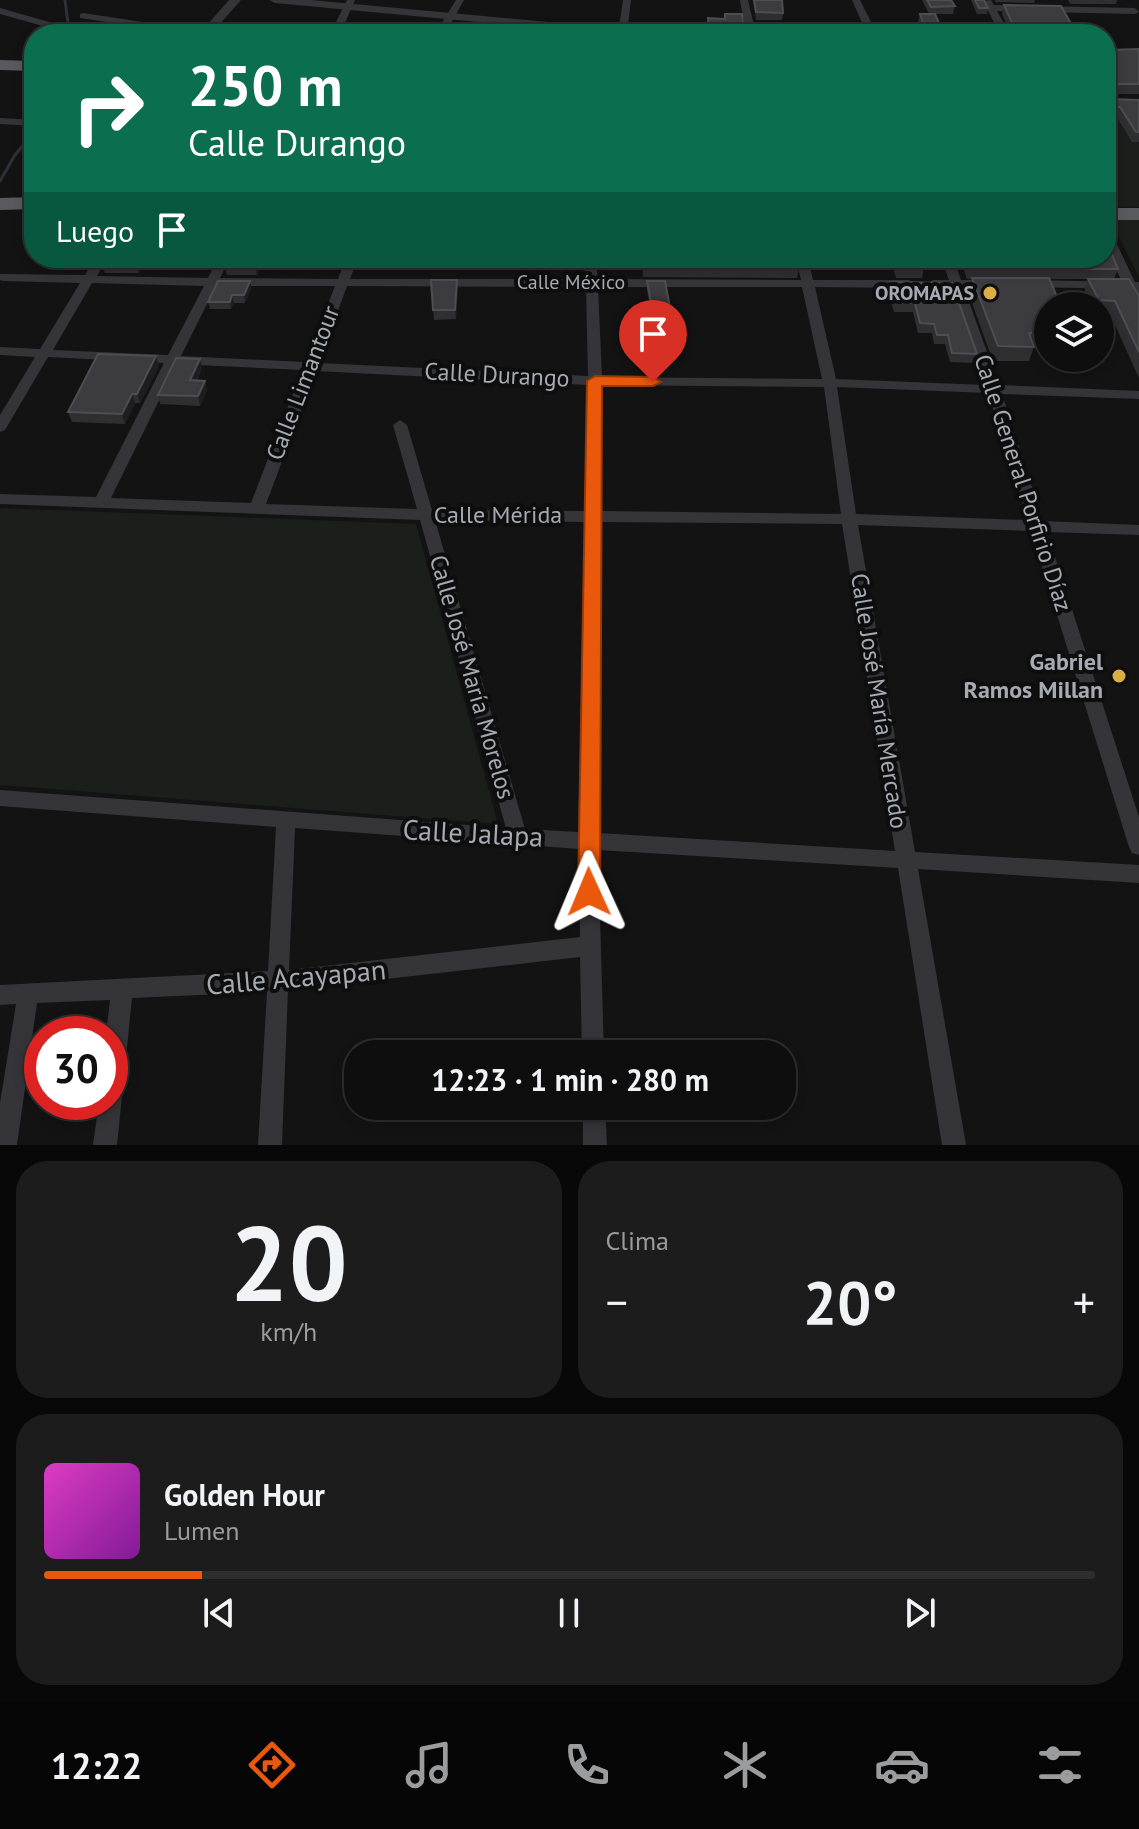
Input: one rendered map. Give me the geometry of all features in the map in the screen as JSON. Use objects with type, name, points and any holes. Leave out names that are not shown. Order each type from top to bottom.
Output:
[{"type":"highway","points":[[0,65],[24,66]]},
{"type":"highway","points":[[0,204],[24,203]]},
{"type":"highway","points":[[1116,214],[1139,214]]},
{"type":"street","points":[[0,8],[12,0]]},
{"type":"street","points":[[213,24],[235,0]]},
{"type":"street","points":[[275,0],[349,3],[530,24]]},
{"type":"street","points":[[444,24],[460,0]]},
{"type":"street","points":[[624,24],[627,0]]},
{"type":"street","points":[[744,0],[749,24]]},
{"type":"street","points":[[856,0],[867,24]]},
{"type":"street","points":[[1128,0],[1137,13]]},
{"type":"street","points":[[340,24],[349,3]]},
{"type":"street","points":[[989,4],[1137,13]]},
{"type":"street","points":[[989,4],[1000,24]]},
{"type":"street","points":[[0,8],[47,24]]},
{"type":"street","points":[[83,16],[137,24]]},
{"type":"street","points":[[0,121],[24,122]]},
{"type":"street","points":[[1116,253],[1134,286],[1139,305]]},
{"type":"street","points":[[0,427],[94,268]]},
{"type":"street","points":[[101,503],[219,268]]},
{"type":"street","name":"Calle Limantour","points":[[256,509],[348,268]]},
{"type":"street","points":[[590,268],[595,381],[588,839],[593,1040]]},
{"type":"street","name":"Calle José María Mercado","points":[[804,268],[830,383],[849,519],[954,1145]]},
{"type":"street","name":"Calle General Porfirio Díaz","points":[[951,268],[993,387],[1139,847]]},
{"type":"street","name":"Calle México","points":[[3,277],[212,282],[1004,284]]},
{"type":"street","points":[[1020,284],[1134,286]]},
{"type":"street","name":"Calle Durango","points":[[0,351],[595,381],[993,387],[1139,395]]},
{"type":"street","name":"Calle José María Morelos","points":[[400,425],[518,837]]},
{"type":"street","name":"Calle Mérida","points":[[0,499],[425,515],[849,519],[1139,530]]},
{"type":"street","name":"Calle Jalapa","points":[[0,798],[518,837],[1139,874]]},
{"type":"street","points":[[270,1145],[286,820]]},
{"type":"street","name":"Calle Acayapan","points":[[0,995],[278,981],[590,946]]},
{"type":"street","points":[[119,1016],[122,989]]},
{"type":"street","points":[[5,1145],[28,994]]},
{"type":"street","points":[[105,1145],[108,1120]]},
{"type":"street","points":[[594,1120],[595,1145]]},
{"type":"shaded area","points":[[1116,117],[1123,117],[1132,142],[1139,142],[1139,207],[1116,206]]},
{"type":"shaded area","points":[[1116,218],[1139,219],[1139,277],[1116,232]]},
{"type":"shaded area","points":[[0,508],[416,524],[498,824],[0,785]]},
{"type":"building","points":[[754,0],[782,0],[783,13],[756,12]]},
{"type":"building","points":[[927,0],[951,0],[955,6],[931,7]]},
{"type":"building","points":[[975,0],[984,0],[988,8],[979,8]]},
{"type":"building","points":[[1004,5],[1061,6],[1071,24],[1013,24]]},
{"type":"building","points":[[725,14],[742,14],[743,24],[708,24],[708,18],[725,19]]},
{"type":"building","points":[[920,14],[935,14],[940,24],[924,24]]},
{"type":"building","points":[[1139,49],[1139,84],[1116,84],[1116,50]]},
{"type":"building","points":[[1116,99],[1139,100],[1139,132],[1136,132],[1120,107],[1116,107]]},
{"type":"building","points":[[1116,264],[1118,269],[970,269],[1116,268]]},
{"type":"building","points":[[972,278],[1049,278],[1055,292],[1034,292],[1034,333],[1029,333],[1034,347],[998,346]]},
{"type":"building","points":[[1088,279],[1129,279],[1139,296],[1139,352],[1114,301],[1114,292],[1095,292]]},
{"type":"building","points":[[431,280],[457,280],[455,310],[433,310]]},
{"type":"building","points":[[218,281],[250,281],[244,295],[232,295],[230,302],[208,302]]},
{"type":"building","points":[[647,281],[665,281],[673,324],[655,325]]},
{"type":"building","points":[[890,282],[952,283],[977,354],[952,353],[948,335],[937,335],[934,324],[920,323],[915,303],[896,303]]},
{"type":"building","points":[[98,354],[156,356],[137,394],[132,394],[122,414],[68,412]]},
{"type":"building","points":[[176,358],[200,359],[190,380],[205,381],[198,396],[158,395]]},
{"type":"waterway","points":[[65,0],[69,24]]},
{"type":"waterway","points":[[0,181],[24,144]]},
{"type":"place","name":"OROMAPAS","points":[[990,293]]},
{"type":"place","name":"Gabriel Ramos Millan","points":[[1119,676]]},
{"type":"route","points":[[589,892],[595,381],[653,382]]}]
